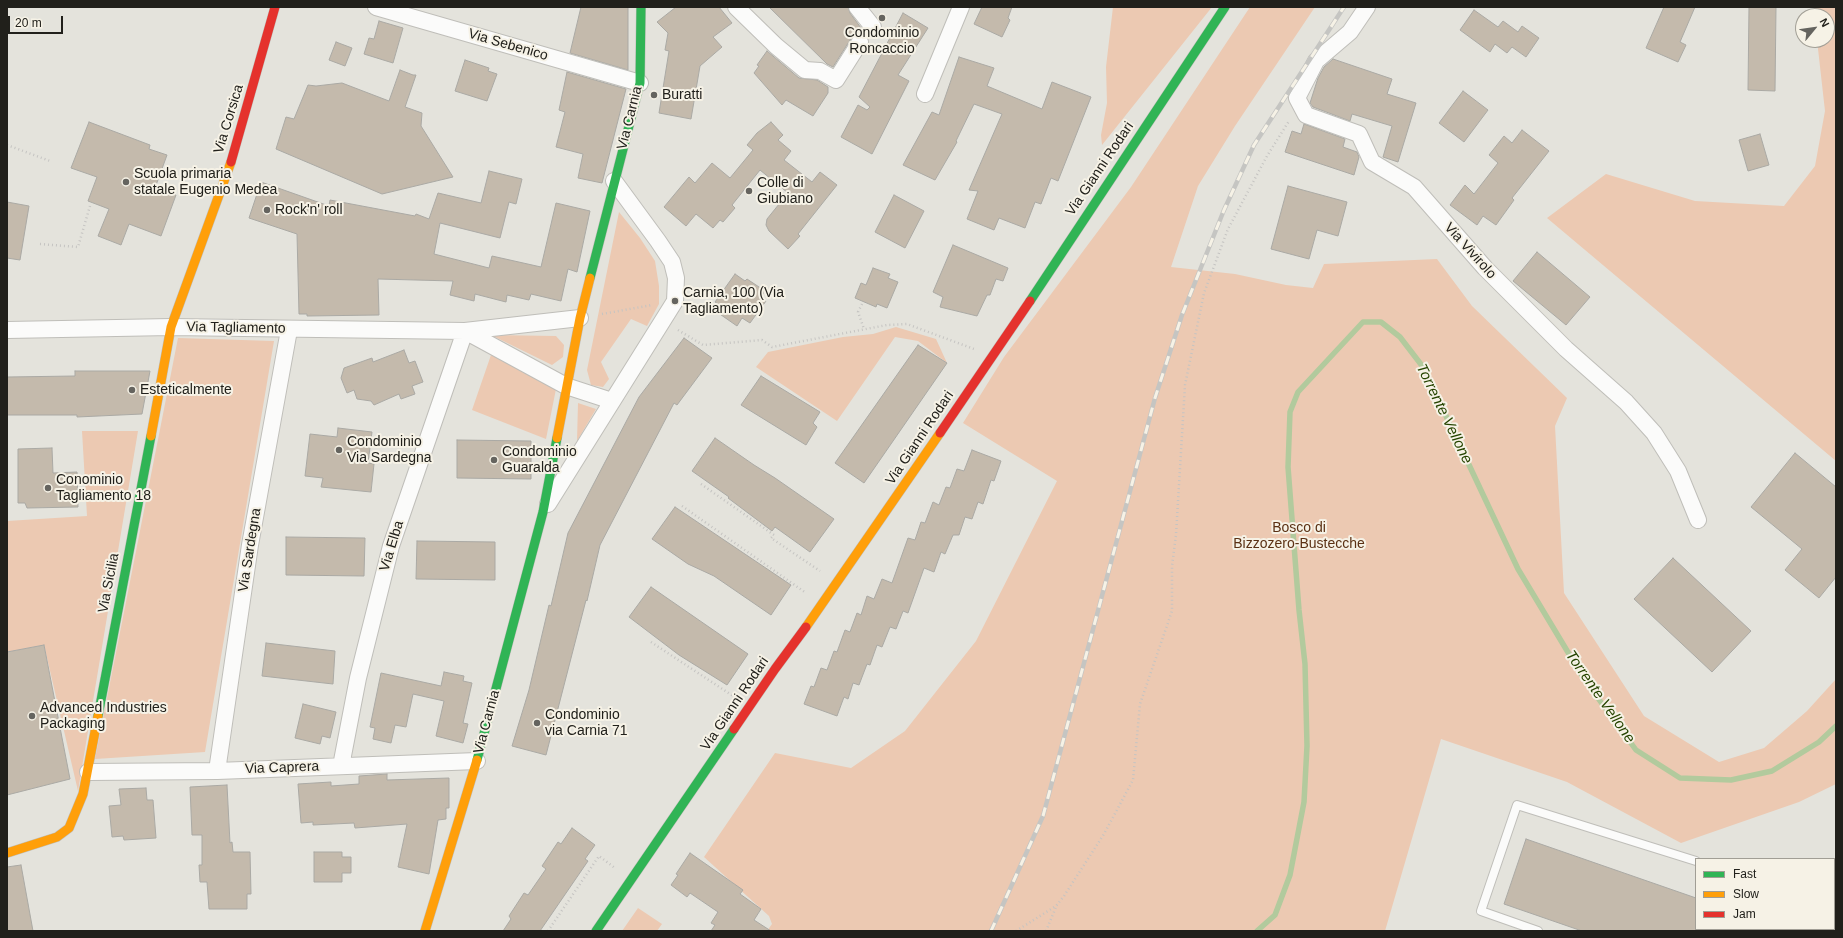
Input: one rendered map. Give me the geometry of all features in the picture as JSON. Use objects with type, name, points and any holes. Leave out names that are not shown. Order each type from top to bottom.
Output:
[{"type":"street","name":"Via Corsica","points":[[172,327],[237,146],[275,7]]},
{"type":"street","name":"Via Sebenico","points":[[376,7],[640,83]]},
{"type":"street","name":"Via Carnia","points":[[425,931],[477,761],[543,512],[580,318],[640,83],[640,7]]},
{"type":"street","points":[[736,7],[776,46],[805,70],[820,71],[836,80],[860,42]]},
{"type":"street","points":[[856,7],[873,27]]},
{"type":"street","points":[[925,94],[961,7]]},
{"type":"street","name":"Via Gianni Rodari","points":[[596,931],[992,358],[1225,7]]},
{"type":"street","points":[[1300,104],[1297,98],[1316,61],[1350,32],[1367,7]]},
{"type":"street","name":"Via Vivirolo","points":[[1300,104],[1306,115],[1359,134],[1372,162],[1414,187],[1484,268],[1566,348],[1626,402],[1654,434],[1678,471],[1698,520]]},
{"type":"street","name":"Via Carnia","points":[[543,512],[674,301],[676,278],[672,262],[614,181]]},
{"type":"street","name":"Via Tagliamento","points":[[7,330],[172,327],[289,330],[465,331],[580,318]]},
{"type":"street","name":"Via Sicilia","points":[[7,853],[57,837],[69,828],[83,794],[172,327]]},
{"type":"street","name":"Via Sardegna","points":[[217,771],[250,544],[289,330]]},
{"type":"street","name":"Via Tagliamento","points":[[465,331],[566,386]]},
{"type":"street","name":"Via Elba","points":[[340,766],[358,678],[391,546],[465,331]]},
{"type":"street","points":[[566,386],[612,401]]},
{"type":"street","name":"Via Caprera","points":[[88,772],[217,771],[477,761]]},
{"type":"lane","points":[[1538,931],[1481,911],[1517,805],[1695,861]]},
{"type":"path","points":[[1046,931],[1056,906],[1104,834],[1133,780],[1140,704],[1172,611],[1172,566],[1176,535],[1180,444],[1185,385],[1204,293],[1228,229],[1267,156],[1300,104]]},
{"type":"path","points":[[7,145],[50,161]]},
{"type":"path","points":[[40,244],[78,247],[90,206]]},
{"type":"path","points":[[580,318],[674,301]]},
{"type":"path","points":[[862,304],[858,312],[864,329]]},
{"type":"path","points":[[685,334],[703,344],[762,340],[772,347],[887,325],[907,324],[969,346],[992,358]]},
{"type":"path","points":[[701,484],[774,535],[771,538],[824,574]]},
{"type":"path","points":[[682,506],[810,596]]},
{"type":"path","points":[[652,642],[739,700]]},
{"type":"path","points":[[548,931],[599,856],[631,880]]},
{"type":"path","points":[[1016,931],[1056,906]]},
{"type":"green space","points":[[1113,7],[1212,7],[1102,145],[1101,135],[1107,103],[1106,67]]},
{"type":"green space","name":"Bosco di Bizzozero-Bustecche","points":[[1250,7],[1315,7],[1235,126],[1198,186],[1171,267],[1235,274],[1286,285],[1313,288],[1324,264],[1437,259],[1472,306],[1567,398],[1555,426],[1564,593],[1644,716],[1719,762],[1764,748],[1807,711],[1836,679],[1836,784],[1799,802],[1681,843],[1567,782],[1441,739],[1385,931],[767,931],[772,924],[769,916],[704,857],[775,753],[851,768],[905,731],[976,641],[1057,481],[963,423],[1004,357],[1131,187]]},
{"type":"green space","points":[[1836,7],[1836,461],[1547,218],[1606,174],[1695,201],[1784,206],[1815,166],[1825,111],[1818,48],[1835,48],[1835,8],[1814,8]]},
{"type":"green space","points":[[619,212],[640,238],[655,261],[659,286],[659,304],[647,326],[631,319],[601,362],[609,379],[603,387],[591,385],[587,370]]},
{"type":"green space","points":[[896,327],[936,339],[947,363],[918,341],[895,337],[837,421],[756,367],[768,352],[843,337],[873,334]]},
{"type":"green space","points":[[491,335],[556,336],[564,345],[563,357],[552,365]]},
{"type":"green space","points":[[178,338],[274,341],[205,752],[95,759]]},
{"type":"green space","points":[[491,355],[556,389],[546,439],[472,410]]},
{"type":"green space","points":[[578,403],[596,409],[577,441]]},
{"type":"green space","points":[[82,431],[138,431],[78,791],[44,645],[7,652],[7,521],[87,516]]},
{"type":"green space","points":[[638,908],[662,924],[657,931],[622,931]]},
{"type":"building","points":[[581,7],[628,7],[628,70],[570,53]]},
{"type":"building","points":[[676,7],[719,7],[732,23],[713,37],[722,47],[700,66],[691,119],[659,113],[669,51],[665,50],[668,33],[657,22]]},
{"type":"building","points":[[769,7],[848,7],[850,13],[864,32],[856,33],[852,37],[833,67],[827,64]]},
{"type":"building","points":[[982,7],[1012,7],[1008,18],[1010,20],[1002,37],[974,24]]},
{"type":"building","points":[[1664,7],[1695,7],[1680,42],[1686,45],[1678,62],[1646,48]]},
{"type":"building","points":[[1749,7],[1776,7],[1775,91],[1748,90]]},
{"type":"building","points":[[1474,10],[1498,27],[1503,21],[1518,32],[1522,26],[1539,38],[1526,57],[1512,47],[1507,53],[1495,44],[1490,52],[1460,30]]},
{"type":"building","points":[[903,13],[928,28],[898,75],[909,81],[872,154],[841,137],[858,105],[867,110],[870,107],[859,97]]},
{"type":"building","points":[[379,21],[403,28],[393,63],[364,54],[369,38],[374,39]]},
{"type":"building","points":[[336,42],[352,48],[345,66],[329,60]]},
{"type":"building","points":[[767,51],[799,78],[817,80],[828,87],[828,93],[813,116],[786,100],[782,105],[754,73],[759,66],[757,65]]},
{"type":"building","points":[[959,57],[994,68],[987,86],[1042,109],[1052,82],[1091,97],[1058,181],[1051,178],[1041,204],[1035,202],[1025,228],[999,218],[994,230],[967,219],[978,191],[969,190],[1002,114],[974,104],[956,141],[957,142],[935,180],[903,165],[932,112],[939,115]]},
{"type":"building","points":[[1333,59],[1392,79],[1387,94],[1416,103],[1398,162],[1383,157],[1392,126],[1352,114],[1350,121],[1313,107],[1310,103],[1318,78],[1324,67]]},
{"type":"building","points":[[465,60],[489,68],[488,71],[497,74],[487,101],[455,91]]},
{"type":"building","points":[[400,70],[416,75],[405,107],[422,113],[421,126],[453,177],[382,194],[276,149],[286,117],[294,119],[308,85],[316,86],[342,83],[389,101]]},
{"type":"building","points":[[567,72],[626,89],[602,183],[578,178],[583,154],[556,147],[565,112],[559,110]]},
{"type":"building","points":[[1463,91],[1488,110],[1464,142],[1439,123]]},
{"type":"building","name":"Scuola primaria statale Eugenio Medea","points":[[89,122],[150,145],[149,149],[167,155],[155,188],[176,195],[161,236],[129,224],[121,245],[98,236],[109,209],[88,201],[97,177],[71,168]]},
{"type":"building","points":[[771,122],[783,135],[778,140],[791,151],[784,160],[812,182],[820,172],[837,185],[798,234],[800,236],[788,249],[769,231],[766,225],[767,219],[788,193],[760,170],[732,205],[735,208],[723,222],[720,220],[713,228],[696,214],[686,226],[664,207],[689,177],[695,183],[712,163],[730,178],[753,150],[747,145],[757,133]]},
{"type":"building","points":[[1304,124],[1345,139],[1343,147],[1357,152],[1359,157],[1354,175],[1285,152],[1292,131],[1301,134]]},
{"type":"building","points":[[1522,130],[1549,151],[1512,198],[1514,200],[1496,225],[1483,216],[1477,225],[1450,205],[1465,185],[1474,194],[1498,163],[1489,155],[1504,136],[1512,143]]},
{"type":"building","points":[[1760,134],[1769,165],[1748,171],[1739,140]]},
{"type":"building","points":[[489,171],[522,179],[516,204],[509,202],[500,238],[440,223],[434,254],[489,268],[492,256],[541,267],[556,203],[590,211],[577,272],[568,269],[561,301],[531,294],[529,300],[507,295],[506,302],[475,294],[474,301],[450,295],[453,281],[378,279],[379,315],[307,316],[307,314],[299,314],[297,234],[249,218],[261,182],[329,206],[330,200],[415,216],[416,214],[429,219],[438,193],[481,203]]},
{"type":"building","points":[[1288,186],[1347,202],[1338,236],[1317,230],[1309,259],[1271,249]]},
{"type":"building","points":[[894,195],[924,211],[905,248],[875,232]]},
{"type":"building","points":[[7,202],[29,206],[20,260],[7,258]]},
{"type":"building","points":[[953,245],[1008,268],[1003,281],[996,279],[990,295],[987,295],[977,316],[940,307],[943,297],[933,292]]},
{"type":"building","points":[[1537,252],[1590,297],[1566,325],[1513,281]]},
{"type":"building","points":[[873,268],[890,274],[888,278],[898,282],[887,308],[877,304],[876,307],[855,298],[861,283],[866,285]]},
{"type":"building","points":[[735,274],[745,281],[747,279],[765,291],[761,297],[766,301],[750,323],[742,318],[737,326],[714,310],[718,304],[715,302]]},
{"type":"building","points":[[684,338],[712,358],[677,405],[674,403],[600,545],[587,601],[586,600],[546,755],[512,746],[529,690],[568,533],[639,397]]},
{"type":"building","points":[[918,345],[947,363],[864,483],[835,463]]},
{"type":"building","points":[[404,350],[409,363],[415,361],[423,382],[412,386],[415,394],[401,399],[399,394],[374,405],[371,401],[357,399],[354,390],[347,393],[341,378],[344,368],[372,358],[373,362]]},
{"type":"building","points":[[75,371],[150,371],[142,414],[77,417],[77,415],[7,415],[7,377],[75,376]]},
{"type":"building","points":[[761,376],[820,412],[813,423],[817,427],[806,445],[741,405]]},
{"type":"building","name":"Condominio Via Sardegna","points":[[338,428],[372,432],[368,463],[374,464],[371,492],[321,487],[323,478],[305,476],[310,434],[337,437]]},
{"type":"building","points":[[715,438],[834,519],[810,552],[775,527],[772,531],[728,498],[729,497],[692,471]]},
{"type":"building","name":"Condominio Guaralda","points":[[457,440],[531,441],[531,479],[457,478]]},
{"type":"building","name":"Conominio Tagliamento 18","points":[[52,448],[53,473],[77,472],[78,507],[27,508],[25,503],[18,503],[18,449]]},
{"type":"building","points":[[972,450],[1001,461],[994,481],[991,480],[983,504],[978,502],[972,519],[965,517],[959,535],[953,535],[945,554],[941,552],[934,572],[924,568],[908,613],[903,611],[896,629],[890,627],[882,647],[877,645],[870,665],[867,664],[859,685],[853,683],[848,699],[844,697],[837,716],[804,704],[811,686],[814,687],[821,668],[827,670],[834,651],[837,652],[845,630],[850,632],[857,613],[861,615],[867,596],[874,599],[882,579],[892,583],[908,538],[915,540],[921,522],[925,523],[933,502],[939,505],[946,487],[950,488],[957,469],[964,471]]},
{"type":"building","points":[[1795,453],[1836,487],[1836,577],[1819,598],[1785,570],[1802,549],[1751,507]]},
{"type":"building","points":[[675,507],[791,585],[771,615],[714,576],[688,564],[652,539]]},
{"type":"building","points":[[286,537],[365,538],[364,576],[286,575]]},
{"type":"building","points":[[417,541],[495,542],[495,580],[416,579]]},
{"type":"building","points":[[1673,558],[1751,631],[1712,672],[1634,599]]},
{"type":"building","points":[[651,587],[748,654],[727,685],[679,655],[629,617]]},
{"type":"building","points":[[266,643],[335,651],[333,684],[262,676]]},
{"type":"building","name":"Advanced Industries Packaging","points":[[44,645],[70,779],[7,795],[7,652]]},
{"type":"building","points":[[444,672],[464,676],[463,681],[472,683],[463,723],[468,724],[463,743],[436,736],[444,701],[413,694],[406,727],[395,725],[391,743],[373,739],[375,728],[370,727],[381,673],[441,686]]},
{"type":"building","points":[[303,704],[336,712],[330,738],[322,736],[320,744],[295,738]]},
{"type":"building","points":[[387,774],[387,780],[449,778],[449,808],[446,808],[446,819],[438,820],[429,874],[398,867],[407,824],[355,828],[354,823],[313,825],[313,822],[301,823],[298,784],[331,782],[331,786],[359,784],[359,776]]},
{"type":"building","points":[[227,785],[230,843],[232,842],[233,852],[250,852],[251,894],[247,894],[247,909],[209,909],[207,882],[200,882],[199,865],[202,865],[202,835],[192,835],[190,787]]},
{"type":"building","points":[[146,788],[147,800],[153,800],[156,838],[124,840],[123,836],[112,837],[109,806],[121,805],[119,789]]},
{"type":"building","points":[[572,828],[595,845],[585,859],[588,861],[540,931],[503,931],[511,919],[509,916],[524,893],[528,895],[546,869],[542,866],[558,842],[561,844]]},
{"type":"building","points":[[1526,839],[1695,898],[1696,931],[1582,931],[1504,904]]},
{"type":"building","points":[[314,852],[342,852],[342,857],[351,857],[351,873],[342,873],[342,882],[314,882]]},
{"type":"building","points":[[690,853],[743,890],[740,894],[761,909],[754,920],[771,931],[711,931],[715,925],[711,923],[718,912],[690,893],[687,897],[671,885],[678,875],[676,874]]},
{"type":"building","points":[[21,865],[33,931],[7,931],[7,867]]},
{"type":"waterway","name":"Torrente Vellone","points":[[1257,931],[1275,915],[1290,875],[1304,802],[1307,746],[1305,664],[1299,610],[1288,467],[1290,412],[1298,392],[1363,322],[1381,322],[1400,337],[1423,367],[1518,569],[1584,679],[1636,750],[1680,778],[1731,780],[1772,771],[1819,742],[1836,726]]},
{"type":"railway","points":[[991,931],[1043,816],[1155,398],[1182,315],[1224,210],[1254,145],[1344,7]]},
{"type":"traffic: fast","points":[[590,278],[640,83],[641,7]]},
{"type":"traffic: fast","points":[[1030,301],[1225,7]]},
{"type":"traffic: fast","points":[[98,716],[151,436]]},
{"type":"traffic: fast","points":[[477,760],[543,512],[557,438]]},
{"type":"traffic: fast","points":[[596,931],[734,729]]},
{"type":"traffic: slow","points":[[151,436],[171,327],[231,162]]},
{"type":"traffic: slow","points":[[557,438],[580,318],[590,278]]},
{"type":"traffic: slow","points":[[806,627],[940,433]]},
{"type":"traffic: slow","points":[[7,853],[57,837],[69,828],[83,794],[98,716]]},
{"type":"traffic: slow","points":[[425,931],[477,760]]},
{"type":"traffic: jam","points":[[231,162],[275,7]]},
{"type":"traffic: jam","points":[[940,433],[1030,301]]},
{"type":"traffic: jam","points":[[734,729],[806,627]]},
{"type":"place","name":"Condominio Roncaccio","points":[[882,18]]},
{"type":"place","name":"Buratti","points":[[654,95]]},
{"type":"place","name":"Scuola primaria statale Eugenio Medea","points":[[126,182]]},
{"type":"place","name":"Colle di Giubiano","points":[[749,191]]},
{"type":"place","name":"Rock'n' roll","points":[[267,210]]},
{"type":"place","name":"Carnia, 100 (Via Tagliamento)","points":[[675,301]]},
{"type":"place","name":"Esteticalmente","points":[[132,390]]},
{"type":"place","name":"Condominio Via Sardegna","points":[[339,450]]},
{"type":"place","name":"Condominio Guaralda","points":[[494,460]]},
{"type":"place","name":"Conominio Tagliamento 18","points":[[48,488]]},
{"type":"place","name":"Advanced Industries Packaging","points":[[32,716]]},
{"type":"place","name":"Condominio via Carnia 71","points":[[537,723]]}]
